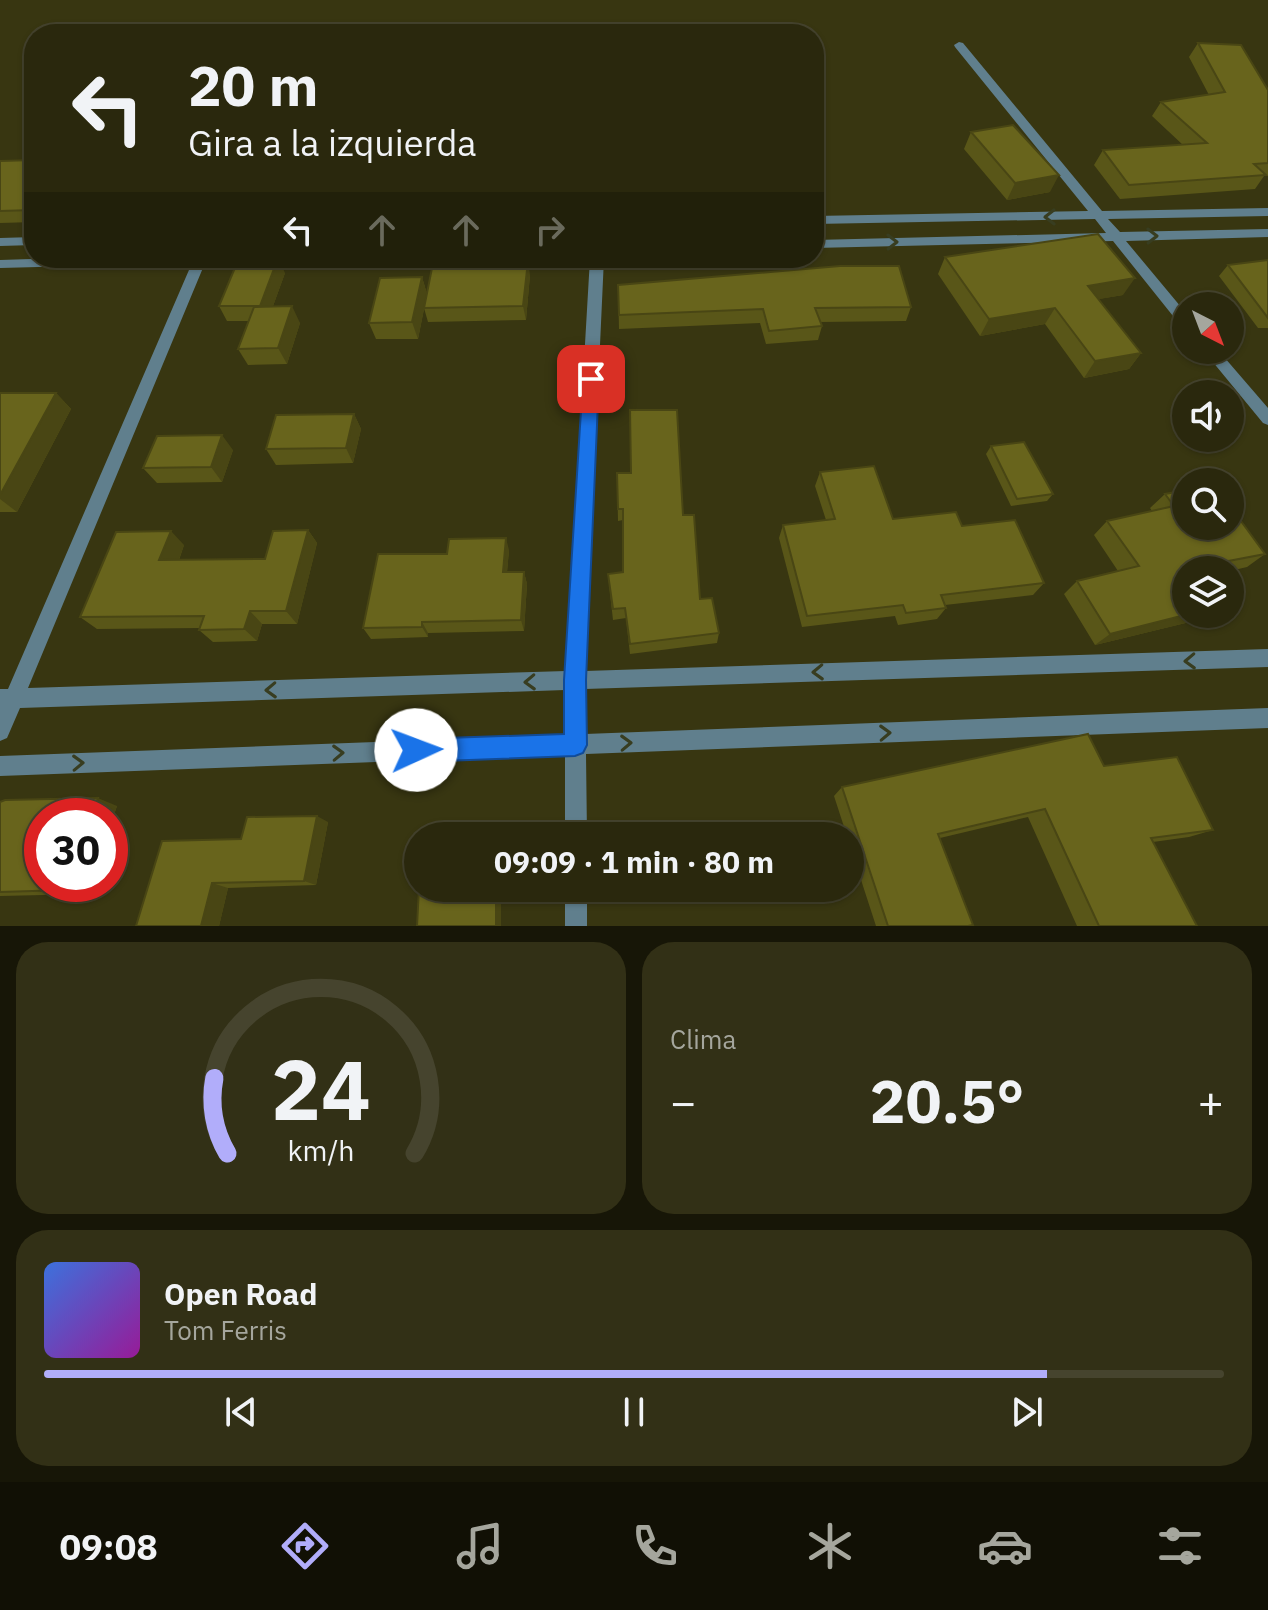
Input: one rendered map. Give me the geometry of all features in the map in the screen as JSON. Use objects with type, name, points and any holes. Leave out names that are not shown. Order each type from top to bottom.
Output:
[{"type":"street","points":[[959,45],[1172,305]]},
{"type":"street","points":[[824,220],[1268,212]]},
{"type":"street","points":[[824,244],[1268,233]]},
{"type":"street","points":[[0,242],[24,241]]},
{"type":"street","points":[[0,264],[24,263]]},
{"type":"street","points":[[0,731],[8,699],[197,268]]},
{"type":"street","points":[[576,822],[575,680],[596,268]]},
{"type":"street","points":[[1222,364],[1268,419]]},
{"type":"street","points":[[8,699],[1268,658]]},
{"type":"street","points":[[0,766],[1268,718]]},
{"type":"street","points":[[576,902],[576,926]]},
{"type":"building","points":[[1198,43],[1241,45],[1268,90],[1268,163],[1254,164],[1266,175],[1129,185],[1103,150],[1207,143],[1161,102],[1225,92]]},
{"type":"building","points":[[1013,125],[1059,175],[1015,183],[971,132]]},
{"type":"building","points":[[24,160],[24,210],[0,211],[0,161]]},
{"type":"building","points":[[1098,234],[1135,278],[1088,286],[1141,353],[1095,361],[1055,308],[989,319],[945,257]]},
{"type":"building","points":[[1268,260],[1268,318],[1228,265]]},
{"type":"building","points":[[899,266],[911,307],[815,308],[822,326],[769,331],[763,309],[619,315],[618,285],[824,267]]},
{"type":"building","points":[[235,268],[274,268],[260,306],[219,306]]},
{"type":"building","points":[[432,268],[527,268],[523,306],[424,308]]},
{"type":"building","points":[[422,277],[412,322],[369,323],[380,278]]},
{"type":"building","points":[[292,306],[278,348],[238,349],[254,307]]},
{"type":"building","points":[[0,393],[56,393],[0,495]]},
{"type":"building","points":[[630,410],[677,410],[683,515],[694,515],[700,599],[712,598],[719,633],[630,644],[625,608],[613,609],[608,574],[623,572],[623,509],[618,509],[617,473],[631,473]]},
{"type":"building","points":[[354,414],[346,448],[266,449],[276,415]]},
{"type":"building","points":[[222,435],[211,467],[143,468],[157,436]]},
{"type":"building","points":[[1024,442],[1053,494],[1017,499],[991,446]]},
{"type":"building","points":[[874,466],[893,519],[956,512],[962,526],[1015,520],[1044,583],[941,595],[946,608],[906,613],[903,605],[807,616],[783,525],[835,519],[820,472]]},
{"type":"building","points":[[1172,506],[1172,540],[1244,540],[1244,525],[1265,554],[1244,558],[1172,556],[1172,618],[1110,634],[1077,581],[1139,566],[1107,521]]},
{"type":"building","points":[[308,530],[286,611],[250,611],[244,629],[199,630],[204,616],[80,617],[116,532],[171,531],[159,560],[265,559],[273,531]]},
{"type":"building","points":[[506,538],[503,572],[524,572],[521,620],[422,622],[422,627],[363,628],[378,554],[447,554],[449,539]]},
{"type":"building","points":[[1088,734],[1104,766],[1177,757],[1213,830],[1151,838],[1197,926],[1099,926],[1045,809],[938,834],[973,925],[888,926],[864,853],[864,822],[854,822],[842,787]]},
{"type":"building","points":[[24,800],[24,891],[0,892],[0,802]]},
{"type":"building","points":[[317,816],[304,881],[212,883],[201,926],[136,926],[162,841],[241,839],[247,817]]},
{"type":"building","points":[[418,902],[496,902],[496,926],[417,926]]},
{"type":"route","points":[[416,750],[575,745],[575,680],[591,379]]}]
